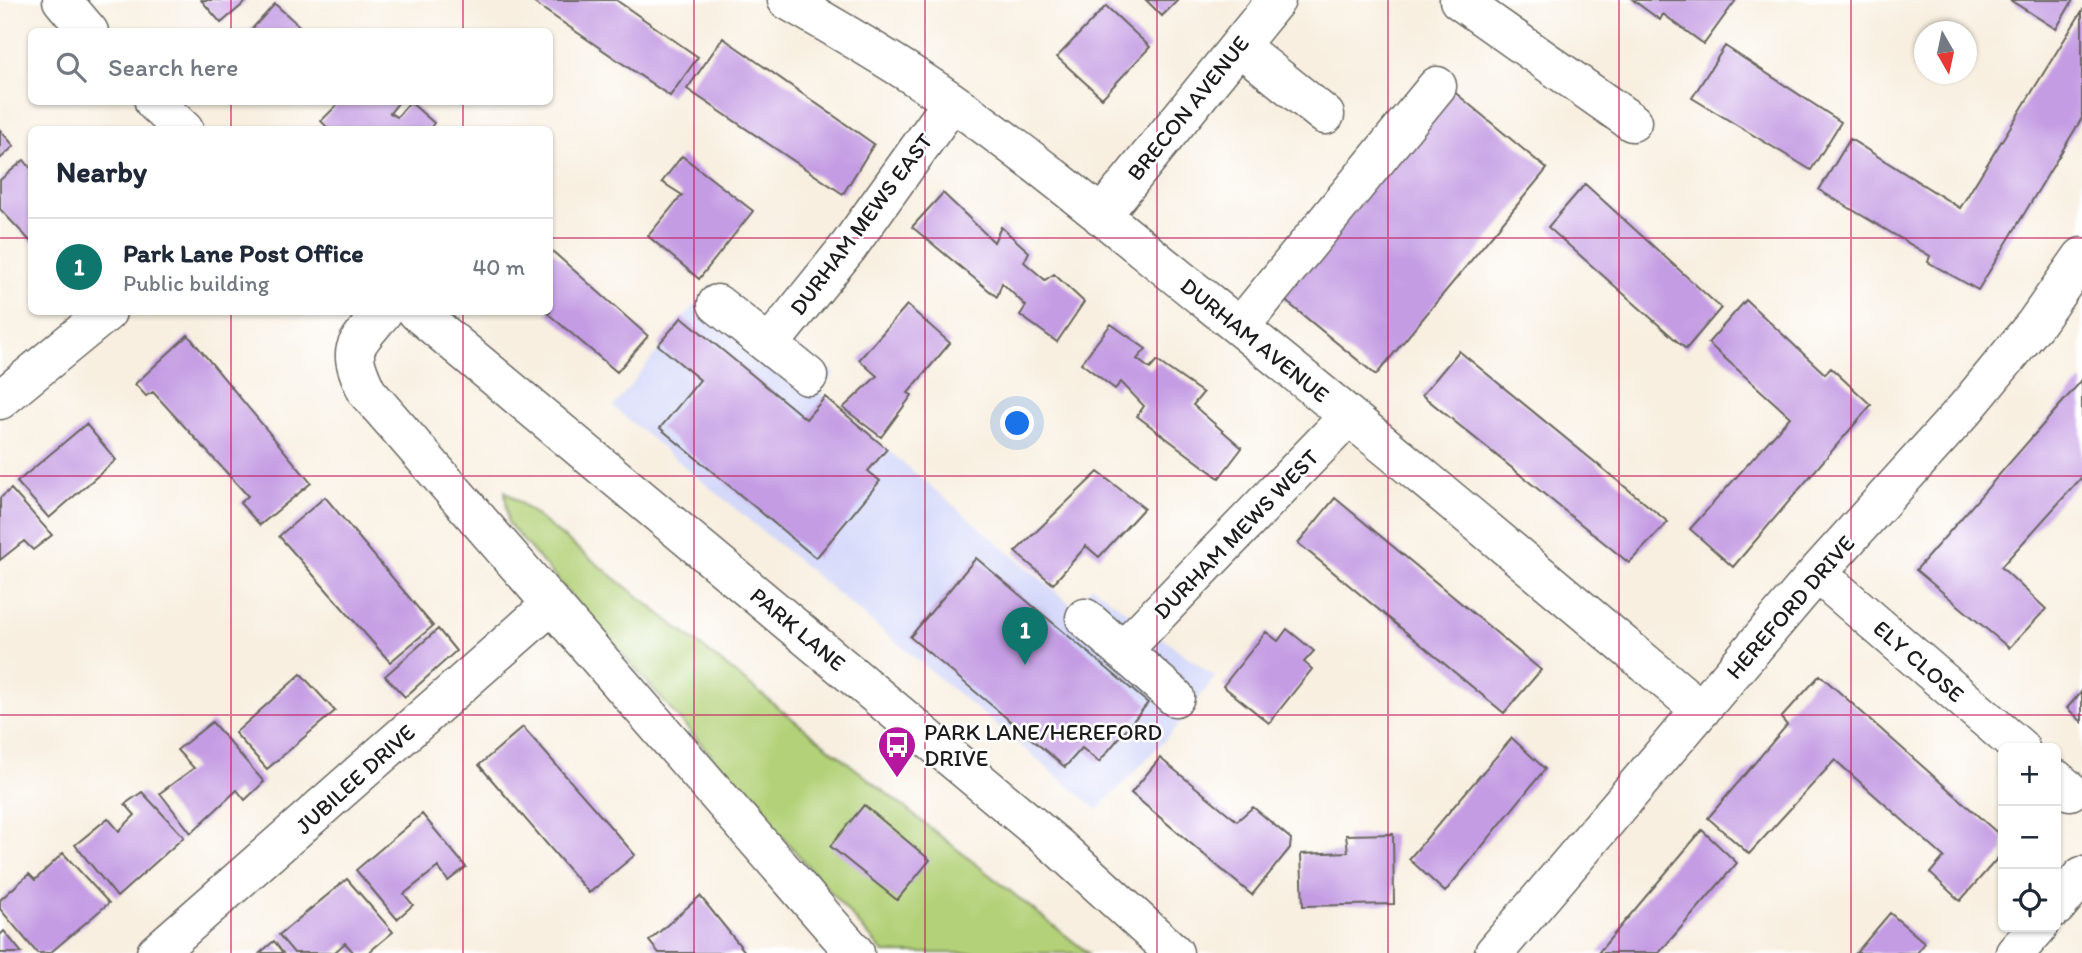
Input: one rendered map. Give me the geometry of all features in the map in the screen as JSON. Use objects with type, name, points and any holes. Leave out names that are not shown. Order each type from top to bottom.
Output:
[{"type":"street","points":[[62,0],[86,28]]},
{"type":"street","name":"DURHAM AVENUE","points":[[787,0],[889,60],[952,102],[1101,216],[1349,416],[1701,710]]},
{"type":"street","name":"BRECON AVENUE","points":[[1101,216],[1276,0]]},
{"type":"street","points":[[1459,0],[1632,122]]},
{"type":"street","points":[[1239,46],[1325,115]]},
{"type":"street","points":[[1240,327],[1437,86]]},
{"type":"street","name":"DURHAM MEWS EAST","points":[[769,345],[849,246],[952,102]]},
{"type":"street","points":[[157,105],[180,126]]},
{"type":"street","name":"HEREFORD DRIVE","points":[[1494,953],[1818,573],[1966,408],[2035,324],[2082,257]]},
{"type":"street","points":[[717,304],[808,376]]},
{"type":"street","points":[[0,400],[103,315]]},
{"type":"street","points":[[381,315],[357,344],[354,354],[355,366],[367,392],[855,953]]},
{"type":"street","name":"PARK LANE","points":[[421,315],[1047,838],[1174,953]]},
{"type":"street","name":"DURHAM MEWS WEST","points":[[1122,651],[1349,416]]},
{"type":"street","name":"ELY CLOSE","points":[[1818,573],[2014,743]]},
{"type":"street","name":"JUBILEE DRIVE","points":[[156,953],[552,604]]},
{"type":"street","points":[[1085,618],[1175,697]]},
{"type":"street","points":[[2061,900],[2082,876]]},
{"type":"street","points":[[2015,953],[2034,932]]},
{"type":"shaded area","points":[[711,284],[835,373],[820,393],[1073,606],[1092,586],[1215,677],[1177,727],[1098,810],[613,407]]},
{"type":"green space","points":[[505,491],[1088,953],[884,953],[508,523]]},
{"type":"building","points":[[201,0],[248,0],[221,23]]},
{"type":"building","points":[[530,0],[616,0],[698,57],[670,96]]},
{"type":"building","points":[[1146,0],[1178,0],[1162,16]]},
{"type":"building","points":[[1633,0],[1736,0],[1704,44],[1663,14],[1660,20]]},
{"type":"building","points":[[2010,0],[2073,0],[2056,29]]},
{"type":"building","points":[[275,4],[302,28],[253,28]]},
{"type":"building","points":[[1106,6],[1150,47],[1102,98],[1057,57]]},
{"type":"building","points":[[2082,11],[2082,118],[1978,290],[1928,262],[1930,256],[1819,190],[1850,139],[1960,208]]},
{"type":"building","points":[[723,38],[874,144],[843,194],[687,89]]},
{"type":"building","points":[[1725,46],[1841,122],[1811,170],[1692,98]]},
{"type":"building","points":[[1452,90],[1547,169],[1376,375],[1281,297]]},
{"type":"building","points":[[337,105],[397,105],[390,113],[397,117],[407,105],[413,105],[434,123],[432,126],[326,126],[321,121]]},
{"type":"building","points":[[0,130],[14,146],[0,159]]},
{"type":"building","points":[[682,156],[753,211],[699,279],[648,236],[682,195],[662,182]]},
{"type":"building","points":[[24,160],[28,165],[28,239],[0,209],[0,180]]},
{"type":"building","points":[[1585,184],[1721,308],[1686,349],[1548,227]]},
{"type":"building","points":[[943,193],[994,242],[1001,227],[1029,252],[1024,262],[1045,280],[1054,274],[1084,302],[1057,342],[1020,315],[1026,306],[1002,283],[997,297],[912,227]]},
{"type":"building","points":[[553,252],[648,336],[617,372],[550,315],[553,315]]},
{"type":"building","points":[[1746,300],[1825,374],[1831,368],[1871,405],[1733,567],[1690,529],[1790,417],[1708,343]]},
{"type":"building","points":[[907,305],[950,343],[908,393],[912,395],[881,437],[843,408],[877,376],[859,360]]},
{"type":"building","points":[[682,317],[806,419],[825,397],[887,449],[868,471],[880,481],[816,558],[660,428],[700,380],[658,345]]},
{"type":"building","points":[[1111,324],[1146,349],[1137,359],[1150,369],[1157,361],[1203,393],[1193,405],[1242,448],[1219,478],[1137,416],[1144,406],[1121,382],[1115,389],[1081,363]]},
{"type":"building","points":[[188,335],[311,483],[260,525],[240,503],[248,496],[153,392],[146,396],[135,384]]},
{"type":"building","points":[[1459,351],[1668,522],[1629,563],[1422,395]]},
{"type":"building","points":[[2082,380],[2082,477],[2001,567],[2046,609],[2009,648],[1916,570]]},
{"type":"building","points":[[86,424],[116,460],[49,518],[17,482]]},
{"type":"building","points":[[1098,472],[1144,508],[1099,557],[1086,546],[1053,584],[1015,552]]},
{"type":"building","points":[[11,489],[52,535],[33,550],[24,541],[0,560],[0,498]]},
{"type":"building","points":[[325,497],[433,626],[390,662],[279,536]]},
{"type":"building","points":[[1335,498],[1541,670],[1504,713],[1298,543]]},
{"type":"building","points":[[976,558],[1148,703],[1099,762],[1082,748],[1065,767],[910,637]]},
{"type":"building","points":[[438,629],[456,651],[405,697],[385,676]]},
{"type":"building","points":[[1287,629],[1314,651],[1304,662],[1312,669],[1269,723],[1223,686],[1266,632],[1278,641]]},
{"type":"building","points":[[301,674],[335,711],[267,769],[235,733]]},
{"type":"building","points":[[1820,675],[1998,834],[1998,858],[1960,901],[1930,873],[1944,857],[1835,760],[1749,854],[1708,818],[1787,725],[1781,718]]},
{"type":"building","points":[[2082,691],[2082,722],[2067,708]]},
{"type":"building","points":[[212,722],[264,782],[245,800],[237,790],[191,833],[160,793],[194,768],[177,750]]},
{"type":"building","points":[[523,727],[635,855],[589,893],[479,765]]},
{"type":"building","points":[[1512,738],[1545,769],[1445,892],[1409,859]]},
{"type":"building","points":[[1160,758],[1237,821],[1253,807],[1291,839],[1290,848],[1252,895],[1131,793]]},
{"type":"building","points":[[142,792],[184,837],[117,897],[75,845],[108,818],[119,831],[135,815],[125,804]]},
{"type":"building","points":[[864,805],[930,860],[897,900],[830,846]]},
{"type":"building","points":[[422,814],[466,867],[448,881],[438,867],[404,894],[413,905],[397,919],[356,870]]},
{"type":"building","points":[[1702,830],[1737,863],[1659,953],[1598,953]]},
{"type":"building","points":[[1393,834],[1394,904],[1303,906],[1301,854],[1348,852],[1346,835]]},
{"type":"building","points":[[63,853],[109,903],[50,953],[37,953],[0,909],[0,900],[29,874],[35,880]]},
{"type":"building","points":[[347,879],[393,932],[368,953],[354,953],[345,943],[334,953],[294,953],[279,935]]},
{"type":"building","points":[[700,896],[746,953],[659,953],[649,941]]},
{"type":"building","points":[[1890,913],[1925,943],[1917,953],[1856,953]]},
{"type":"building","points":[[4,931],[22,953],[0,953],[0,935]]},
{"type":"building","points":[[274,941],[283,953],[260,953]]},
{"type":"place","name":"Park Lane Post Office","points":[[1025,665]]},
{"type":"place","name":"PARK LANE/HEREFORD DRIVE","points":[[897,779]]}]
